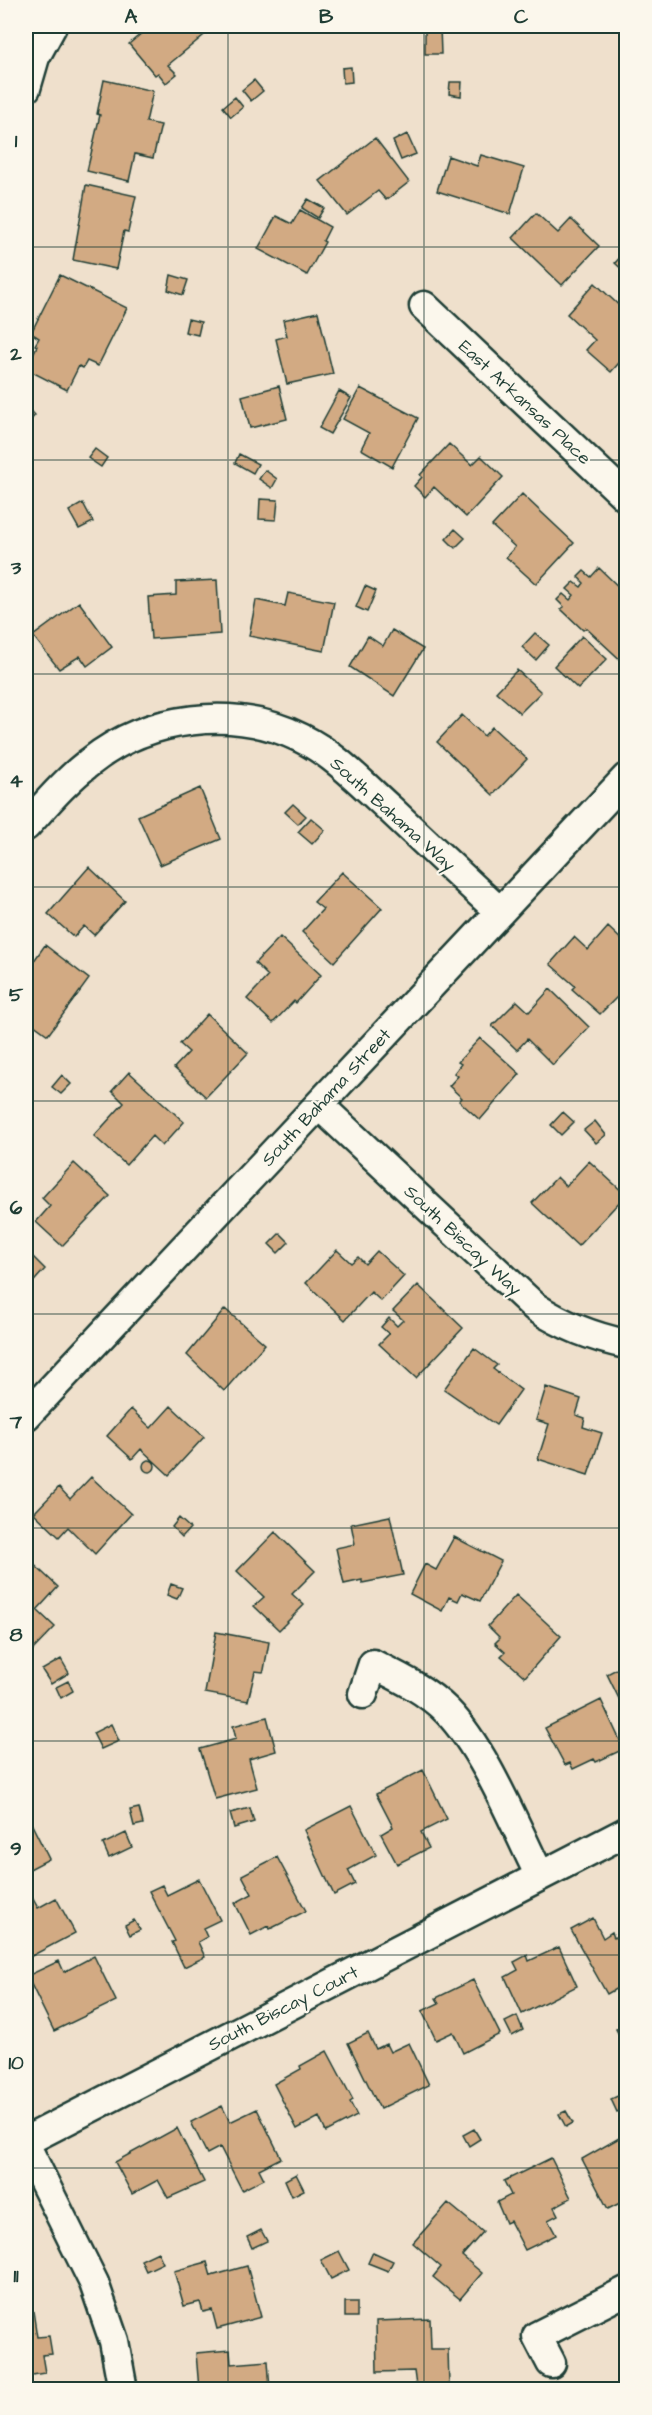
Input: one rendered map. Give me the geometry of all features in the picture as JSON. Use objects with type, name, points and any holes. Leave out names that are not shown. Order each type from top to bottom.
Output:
[{"type":"street","points":[[26,88],[35,57],[52,26]]},
{"type":"street","name":"East Arkansas Place","points":[[424,306],[627,497]]},
{"type":"street","name":"South Bahama Way","points":[[26,826],[82,768],[117,743],[156,727],[187,720],[229,719],[261,724],[301,738],[337,760],[500,912]]},
{"type":"street","name":"South Bahama Street","points":[[26,1416],[627,778]]},
{"type":"street","name":"South Biscay Way","points":[[319,1105],[535,1307],[560,1323],[598,1338],[627,1344]]},
{"type":"street","points":[[363,1694],[373,1664],[415,1685],[447,1711],[466,1734],[482,1760],[540,1876]]},
{"type":"street","name":"South Biscay Court","points":[[26,2141],[627,1832]]},
{"type":"street","points":[[26,2146],[94,2283],[114,2341],[123,2390]]},
{"type":"street","points":[[551,2363],[537,2336],[627,2291]]},
{"type":"building","points":[[150,26],[215,26],[168,65],[177,74],[166,83],[158,73],[155,75],[129,44]]},
{"type":"building","points":[[425,27],[440,27],[441,54],[425,54]]},
{"type":"building","points":[[351,67],[352,82],[343,83],[342,68]]},
{"type":"building","points":[[104,80],[153,91],[146,122],[161,125],[153,158],[135,154],[129,181],[87,171],[100,115],[97,114]]},
{"type":"building","points":[[254,80],[263,91],[251,101],[242,90]]},
{"type":"building","points":[[450,82],[462,82],[461,96],[449,94]]},
{"type":"building","points":[[235,97],[243,107],[231,117],[223,107]]},
{"type":"building","points":[[407,134],[416,154],[401,160],[393,141]]},
{"type":"building","points":[[375,138],[409,182],[386,200],[378,191],[347,215],[320,181]]},
{"type":"building","points":[[481,155],[524,168],[510,214],[437,191],[448,156],[477,166]]},
{"type":"building","points":[[86,185],[136,196],[128,232],[124,231],[116,269],[73,260]]},
{"type":"building","points":[[308,199],[324,208],[318,218],[302,208]]},
{"type":"building","points":[[300,210],[330,227],[323,241],[325,242],[307,275],[258,249],[276,216],[292,224]]},
{"type":"building","points":[[536,213],[558,233],[571,219],[599,246],[562,285],[513,238]]},
{"type":"building","points":[[624,253],[626,256],[626,273],[615,263]]},
{"type":"building","points":[[60,275],[127,308],[98,366],[87,361],[83,368],[79,366],[67,390],[26,369],[39,338],[31,333]]},
{"type":"building","points":[[171,275],[188,280],[183,295],[168,290]]},
{"type":"building","points":[[595,283],[626,312],[626,355],[611,372],[586,350],[595,340],[567,314]]},
{"type":"building","points":[[318,312],[333,374],[287,384],[276,339],[287,336],[283,320]]},
{"type":"building","points":[[188,319],[201,322],[198,335],[185,332]]},
{"type":"building","points":[[279,386],[287,419],[250,428],[242,396]]},
{"type":"building","points":[[360,388],[418,418],[392,467],[361,449],[369,433],[343,419]]},
{"type":"building","points":[[339,391],[351,398],[330,434],[319,428]]},
{"type":"building","points":[[26,406],[35,415],[26,426]]},
{"type":"building","points":[[449,444],[472,465],[481,456],[503,477],[466,517],[434,487],[425,497],[414,486],[422,477],[420,475]]},
{"type":"building","points":[[95,449],[107,458],[101,467],[88,458]]},
{"type":"building","points":[[239,454],[258,464],[253,473],[235,463]]},
{"type":"building","points":[[265,470],[277,479],[272,488],[259,479]]},
{"type":"building","points":[[522,494],[574,543],[536,584],[506,557],[515,547],[492,526]]},
{"type":"building","points":[[260,499],[278,500],[276,520],[259,519]]},
{"type":"building","points":[[83,503],[93,522],[79,529],[69,511]]},
{"type":"building","points":[[455,529],[465,538],[455,548],[446,539]]},
{"type":"building","points":[[599,568],[626,594],[626,665],[586,628],[583,630],[561,609],[564,607],[557,600],[563,594],[570,600],[574,595],[567,589],[574,582],[581,587],[584,583],[578,577],[584,571],[591,577]]},
{"type":"building","points":[[217,580],[220,634],[151,639],[148,597],[176,595],[176,582]]},
{"type":"building","points":[[365,586],[376,591],[367,612],[356,607]]},
{"type":"building","points":[[288,593],[334,602],[324,651],[249,636],[256,600],[285,606]]},
{"type":"building","points":[[79,602],[112,647],[87,666],[80,656],[59,669],[33,636]]},
{"type":"building","points":[[392,630],[423,649],[394,696],[350,667],[368,636],[383,646]]},
{"type":"building","points":[[535,633],[549,645],[536,660],[522,647]]},
{"type":"building","points":[[582,636],[607,659],[578,689],[554,666]]},
{"type":"building","points":[[517,670],[541,692],[520,713],[496,692]]},
{"type":"building","points":[[462,715],[484,736],[492,727],[527,759],[493,795],[437,742]]},
{"type":"building","points":[[200,788],[221,839],[160,865],[138,816]]},
{"type":"building","points":[[293,804],[306,816],[298,824],[285,812]]},
{"type":"building","points":[[311,818],[325,830],[312,844],[298,832]]},
{"type":"building","points":[[89,867],[125,901],[94,935],[84,926],[74,937],[48,914]]},
{"type":"building","points":[[342,872],[382,908],[334,962],[302,932],[323,909],[314,902]]},
{"type":"building","points":[[608,927],[626,944],[626,988],[600,1014],[572,989],[575,986],[550,964],[574,937],[588,950]]},
{"type":"building","points":[[280,937],[321,975],[296,1003],[294,1001],[273,1023],[247,999],[268,976],[255,963]]},
{"type":"building","points":[[45,945],[89,979],[48,1035],[26,1019],[26,972]]},
{"type":"building","points":[[550,989],[589,1027],[553,1065],[527,1039],[517,1050],[492,1026],[517,1001],[529,1012]]},
{"type":"building","points":[[207,1014],[248,1053],[206,1097],[174,1068],[189,1052],[180,1044]]},
{"type":"building","points":[[480,1038],[520,1074],[480,1120],[459,1101],[462,1098],[449,1086],[458,1076],[454,1073],[461,1064],[458,1062]]},
{"type":"building","points":[[129,1072],[184,1122],[162,1146],[152,1136],[126,1165],[94,1136],[124,1103],[112,1091]]},
{"type":"building","points":[[62,1075],[71,1084],[61,1094],[52,1087]]},
{"type":"building","points":[[563,1112],[574,1122],[561,1135],[551,1125]]},
{"type":"building","points":[[595,1121],[606,1135],[596,1143],[584,1130]]},
{"type":"building","points":[[589,1161],[626,1195],[578,1246],[532,1203],[557,1177],[566,1186]]},
{"type":"building","points":[[74,1163],[110,1196],[62,1246],[36,1222],[50,1206],[42,1198]]},
{"type":"building","points":[[280,1233],[289,1242],[278,1253],[269,1244]]},
{"type":"building","points":[[26,1250],[45,1269],[26,1290]]},
{"type":"building","points":[[337,1250],[351,1263],[358,1257],[365,1264],[377,1251],[404,1276],[381,1301],[371,1292],[345,1320],[306,1283]]},
{"type":"building","points":[[418,1285],[463,1328],[416,1378],[379,1344],[389,1334],[381,1327],[389,1318],[397,1326],[403,1320],[393,1311]]},
{"type":"building","points":[[225,1309],[265,1344],[224,1391],[187,1355]]},
{"type":"building","points":[[474,1348],[497,1365],[493,1369],[521,1390],[496,1425],[444,1389]]},
{"type":"building","points":[[546,1387],[581,1399],[576,1415],[585,1418],[583,1427],[602,1433],[588,1475],[538,1459],[549,1424],[536,1420]]},
{"type":"building","points":[[171,1406],[204,1437],[169,1475],[141,1449],[132,1459],[107,1436],[131,1409],[151,1428]]},
{"type":"building","points":[[151,1460],[155,1466],[151,1472],[147,1472],[143,1464]]},
{"type":"building","points":[[91,1477],[131,1514],[95,1554],[68,1527],[59,1537],[34,1513],[59,1487],[70,1499]]},
{"type":"building","points":[[390,1516],[403,1575],[344,1584],[336,1548],[355,1544],[351,1524]]},
{"type":"building","points":[[179,1518],[190,1528],[182,1537],[172,1527]]},
{"type":"building","points":[[275,1532],[315,1571],[292,1594],[304,1605],[279,1630],[254,1606],[264,1597],[237,1571]]},
{"type":"building","points":[[454,1537],[501,1561],[480,1601],[462,1593],[458,1601],[449,1597],[442,1611],[410,1594],[425,1564],[436,1570]]},
{"type":"building","points":[[26,1557],[58,1587],[37,1610],[55,1627],[29,1654],[26,1651]]},
{"type":"building","points":[[171,1584],[182,1588],[177,1599],[167,1595]]},
{"type":"building","points":[[516,1595],[561,1636],[525,1677],[501,1656],[505,1652],[495,1643],[500,1638],[488,1626]]},
{"type":"building","points":[[216,1632],[269,1642],[264,1670],[263,1672],[255,1671],[248,1701],[205,1693]]},
{"type":"building","points":[[61,1659],[69,1673],[51,1684],[42,1670]]},
{"type":"building","points":[[626,1664],[626,1719],[623,1712],[625,1711],[607,1674]]},
{"type":"building","points":[[68,1681],[73,1691],[61,1698],[56,1687]]},
{"type":"building","points":[[601,1700],[624,1749],[596,1762],[594,1759],[573,1769],[570,1763],[565,1765],[545,1728]]},
{"type":"building","points":[[267,1717],[276,1751],[249,1759],[257,1788],[215,1799],[200,1749],[236,1739],[233,1726]]},
{"type":"building","points":[[111,1724],[119,1741],[101,1749],[93,1733]]},
{"type":"building","points":[[423,1770],[447,1819],[421,1832],[429,1848],[397,1864],[381,1834],[393,1827],[376,1794]]},
{"type":"building","points":[[351,1806],[376,1855],[348,1870],[355,1884],[334,1895],[304,1830]]},
{"type":"building","points":[[139,1808],[143,1824],[134,1826],[130,1810]]},
{"type":"building","points":[[250,1808],[254,1822],[234,1828],[230,1813]]},
{"type":"building","points":[[26,1813],[49,1859],[26,1871]]},
{"type":"building","points":[[126,1833],[132,1847],[109,1858],[103,1844]]},
{"type":"building","points":[[277,1857],[306,1911],[270,1929],[268,1926],[251,1935],[235,1903],[252,1894],[242,1875]]},
{"type":"building","points":[[199,1879],[220,1920],[203,1928],[207,1937],[198,1942],[205,1957],[184,1967],[172,1942],[175,1941],[149,1891],[162,1885],[167,1895]]},
{"type":"building","points":[[28,1890],[38,1908],[56,1898],[75,1933],[26,1959],[26,1892]]},
{"type":"building","points":[[593,1918],[603,1938],[612,1932],[614,1938],[626,1931],[626,1983],[607,1994],[571,1930]]},
{"type":"building","points":[[134,1920],[140,1930],[130,1935],[125,1925]]},
{"type":"building","points":[[559,1947],[577,1986],[522,2014],[505,1977],[518,1970],[514,1962],[527,1955],[529,1961]]},
{"type":"building","points":[[94,1956],[116,2001],[54,2031],[27,1976],[59,1961],[64,1972]]},
{"type":"building","points":[[473,1980],[500,2034],[463,2053],[453,2032],[436,2040],[422,2011],[439,2003],[436,1998]]},
{"type":"building","points":[[517,2016],[523,2030],[512,2036],[505,2022]]},
{"type":"building","points":[[626,2024],[626,2045],[625,2046],[616,2029]]},
{"type":"building","points":[[368,2033],[376,2049],[386,2044],[390,2052],[409,2043],[429,2085],[380,2109],[348,2043]]},
{"type":"building","points":[[327,2051],[353,2100],[350,2102],[357,2116],[326,2132],[319,2117],[297,2129],[274,2084]]},
{"type":"building","points":[[622,2094],[626,2108],[617,2112],[611,2099]]},
{"type":"building","points":[[222,2106],[230,2122],[257,2109],[281,2158],[259,2169],[264,2179],[242,2190],[220,2147],[207,2154],[191,2122]]},
{"type":"building","points":[[566,2111],[573,2123],[566,2127],[559,2114]]},
{"type":"building","points":[[177,2128],[204,2182],[168,2198],[158,2180],[132,2194],[115,2162]]},
{"type":"building","points":[[474,2129],[480,2139],[469,2146],[463,2135]]},
{"type":"building","points":[[626,2134],[626,2200],[608,2209],[582,2159]]},
{"type":"building","points":[[551,2158],[571,2198],[554,2207],[558,2215],[548,2220],[556,2235],[525,2250],[510,2221],[506,2223],[497,2202],[511,2195],[504,2181]]},
{"type":"building","points":[[296,2174],[304,2190],[292,2196],[285,2180]]},
{"type":"building","points":[[448,2203],[483,2232],[462,2256],[482,2273],[460,2299],[433,2277],[441,2267],[413,2243]]},
{"type":"building","points":[[261,2230],[267,2241],[252,2248],[247,2237]]},
{"type":"building","points":[[339,2251],[349,2270],[331,2279],[321,2260]]},
{"type":"building","points":[[158,2252],[163,2263],[146,2271],[141,2260]]},
{"type":"building","points":[[373,2252],[393,2261],[388,2271],[368,2263]]},
{"type":"building","points":[[207,2262],[211,2276],[247,2266],[261,2317],[217,2329],[212,2310],[203,2312],[200,2302],[184,2306],[174,2271]]},
{"type":"building","points":[[345,2302],[357,2302],[357,2317],[345,2317]]},
{"type":"building","points":[[33,2311],[37,2337],[49,2336],[52,2354],[42,2355],[45,2373],[26,2376],[26,2312]]},
{"type":"building","points":[[430,2319],[431,2349],[448,2349],[449,2385],[416,2386],[414,2371],[377,2372],[376,2321]]},
{"type":"building","points":[[230,2350],[231,2364],[268,2361],[270,2390],[199,2389],[196,2353]]},
{"type":"building","points":[[58,2385],[58,2390],[26,2390],[26,2388]]}]
